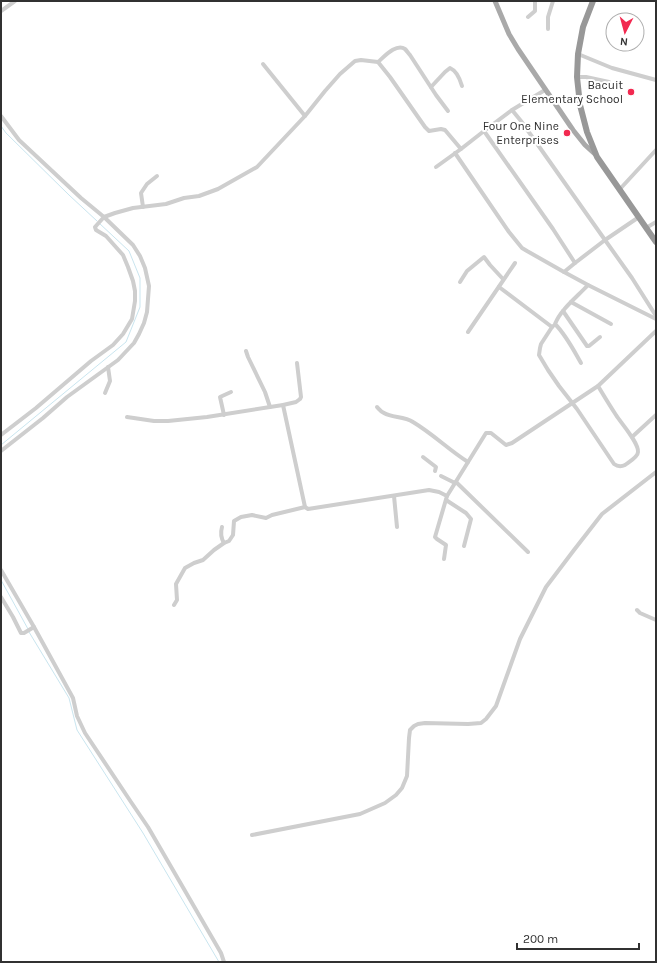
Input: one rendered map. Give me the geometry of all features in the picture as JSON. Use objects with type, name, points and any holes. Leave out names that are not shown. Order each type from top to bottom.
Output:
[{"type":"highway","points":[[593,1],[583,27],[578,54],[577,77],[580,105],[588,132],[598,157],[656,242]]},
{"type":"main road","points":[[495,1],[512,39],[545,90],[573,130],[585,145],[598,157]]},
{"type":"street","points":[[1,11],[15,1]]},
{"type":"street","points":[[528,17],[535,12],[535,1]]},
{"type":"street","points":[[548,29],[548,17],[553,1]]},
{"type":"street","points":[[1,436],[91,361],[113,345],[123,334],[132,319],[135,301],[133,281],[123,256],[106,236],[96,230],[96,225],[103,218],[133,208],[166,204],[184,198],[199,196],[218,189],[257,167],[305,116],[340,74],[355,61],[361,60],[378,62],[396,48],[404,49],[410,55],[448,111]]},
{"type":"street","points":[[578,54],[612,68],[656,80]]},
{"type":"street","points":[[378,62],[425,127],[429,131],[441,129],[445,130],[461,149]]},
{"type":"street","points":[[263,64],[305,116]]},
{"type":"street","points":[[431,87],[450,68],[457,74],[462,86]]},
{"type":"street","points":[[577,77],[586,77],[609,82]]},
{"type":"street","points":[[436,167],[512,110],[545,90]]},
{"type":"street","points":[[512,110],[605,240],[636,285],[656,318]]},
{"type":"street","points":[[1,116],[19,140],[133,245],[145,268],[149,286],[147,312],[144,323],[134,343],[126,352],[118,360],[67,397],[1,451]]},
{"type":"street","points":[[484,131],[575,263]]},
{"type":"street","points":[[620,189],[656,150]]},
{"type":"street","points":[[455,153],[522,248],[588,285],[656,318]]},
{"type":"street","points":[[143,207],[141,193],[147,184],[157,176]]},
{"type":"street","points":[[564,272],[605,240],[638,217]]},
{"type":"street","points":[[646,228],[656,222]]},
{"type":"street","points":[[460,282],[467,270],[484,257],[490,266],[504,279]]},
{"type":"street","points":[[468,332],[515,263]]},
{"type":"street","points":[[588,285],[563,311],[541,344],[539,355],[614,464],[618,467],[624,465],[637,456],[638,448],[598,386]]},
{"type":"street","points":[[499,287],[559,328],[581,362]]},
{"type":"street","points":[[571,302],[611,324]]},
{"type":"street","points":[[563,311],[587,346],[589,346],[600,336]]},
{"type":"street","points":[[444,558],[446,545],[435,537],[447,498],[486,433],[491,433],[504,444],[508,445],[598,386],[656,331]]},
{"type":"street","points":[[246,351],[266,392],[270,407]]},
{"type":"street","points":[[127,417],[154,421],[168,421],[224,415],[296,402],[300,399],[297,363]]},
{"type":"street","points":[[105,393],[110,381],[108,367]]},
{"type":"street","points":[[224,415],[220,397],[231,392]]},
{"type":"street","points":[[283,405],[305,507]]},
{"type":"street","points":[[376,408],[384,414],[406,418],[412,421],[456,455],[468,462]]},
{"type":"street","points":[[632,437],[656,416]]},
{"type":"street","points":[[423,457],[436,467],[435,471]]},
{"type":"street","points":[[252,835],[360,814],[385,803],[396,795],[402,788],[407,776],[410,730],[414,726],[425,722],[468,724],[481,723],[486,719],[496,706],[520,639],[546,587],[602,514],[656,472]]},
{"type":"street","points":[[441,476],[455,483],[528,552]]},
{"type":"street","points":[[174,606],[177,600],[176,584],[185,568],[203,560],[228,541],[233,535],[234,521],[241,517],[252,515],[266,518],[272,515],[305,507],[308,509],[429,490],[439,492],[466,513],[471,519],[464,546]]},
{"type":"street","points":[[394,496],[397,527]]},
{"type":"street","points":[[222,527],[220,535],[224,543]]},
{"type":"street","points":[[1,570],[73,698],[77,716],[85,733],[148,827],[221,953],[224,962]]},
{"type":"street","points":[[1,597],[21,633],[33,628]]},
{"type":"street","points":[[637,610],[640,613],[656,620]]},
{"type":"waterway","points":[[1,126],[6,133],[97,221]]},
{"type":"waterway","points":[[1,445],[126,342],[140,307],[140,278],[129,251],[99,223]]},
{"type":"waterway","points":[[1,580],[28,629]]},
{"type":"waterway","points":[[29,632],[69,698],[77,730],[143,833],[219,962]]},
{"type":"place","name":"Bacuit Elementary School","points":[[631,92]]},
{"type":"place","name":"Four One Nine Enterprises","points":[[567,133]]}]
